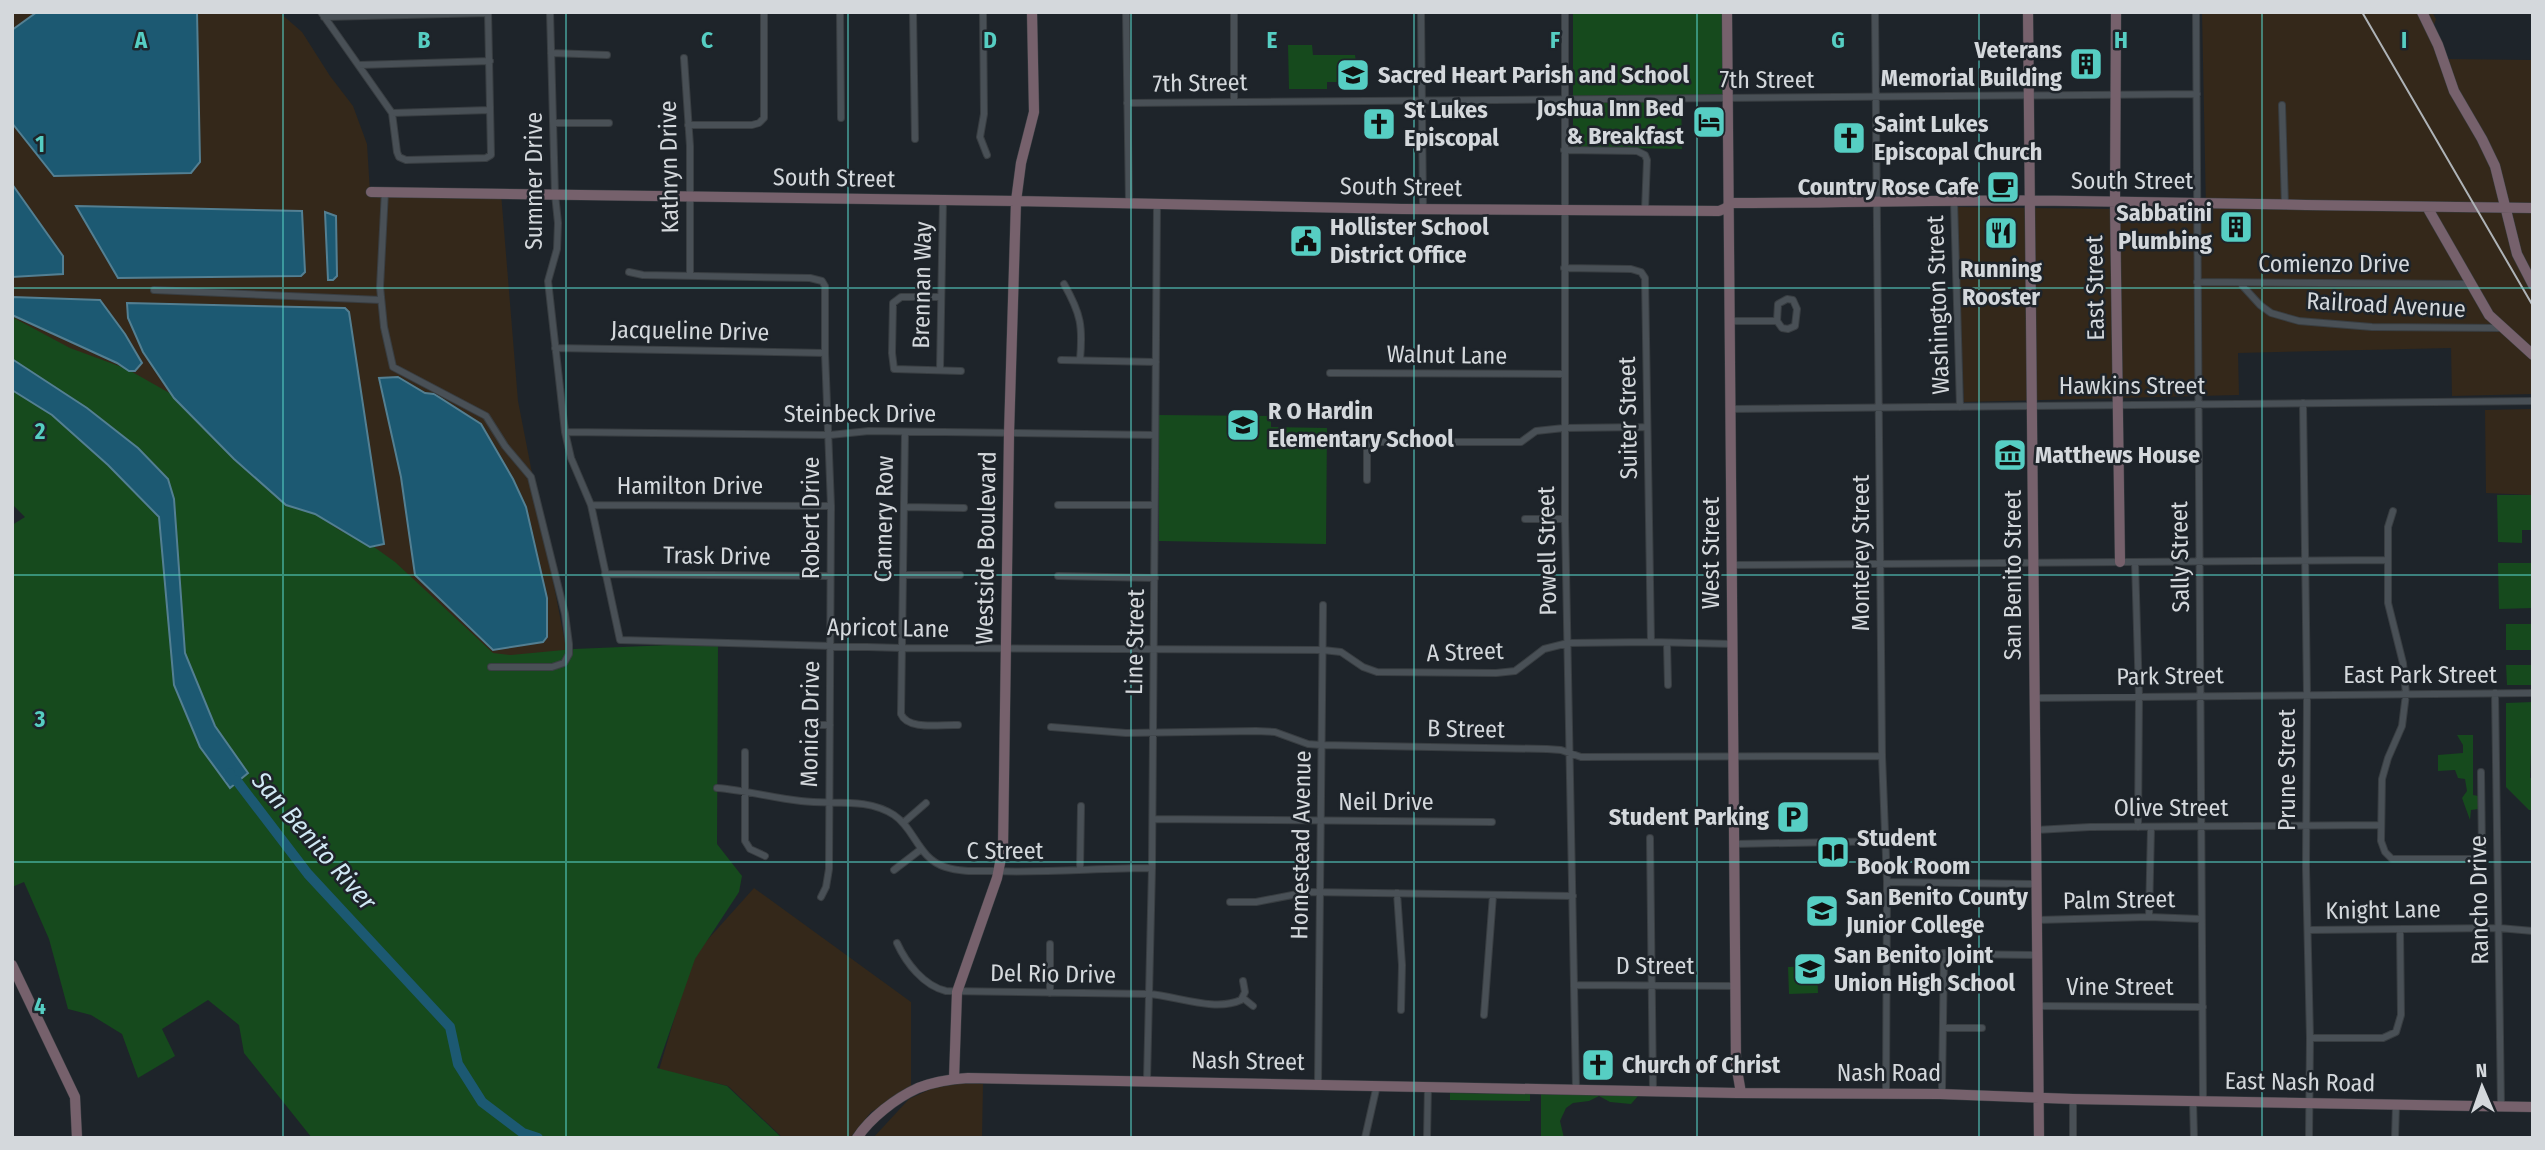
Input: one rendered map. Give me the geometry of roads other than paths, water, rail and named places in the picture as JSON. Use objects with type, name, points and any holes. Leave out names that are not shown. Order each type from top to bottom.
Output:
[{"type":"street","points":[[488,12],[492,152],[488,158],[402,159],[397,152],[392,113],[322,14],[488,12]]},
{"type":"street","name":"Summer Drive","points":[[550,12],[558,223],[557,249],[548,281],[555,348],[565,432],[571,458],[591,505],[620,640]]},
{"type":"street","points":[[688,125],[752,125],[764,118],[764,12]]},
{"type":"street","points":[[840,12],[841,118]]},
{"type":"street","points":[[913,12],[915,139]]},
{"type":"street","points":[[983,12],[984,114],[980,137],[987,155]]},
{"type":"street","name":"Westside Boulevard","points":[[954,1079],[957,992],[999,871],[1003,848],[1009,433],[1016,201],[1021,163],[1034,112],[1032,12]]},
{"type":"street","points":[[1126,12],[1129,203]]},
{"type":"street","points":[[1234,12],[1234,102]]},
{"type":"street","points":[[1421,12],[1423,209]]},
{"type":"street","name":"Powell Street","points":[[1565,12],[1564,428],[1576,1089]]},
{"type":"street","name":"West Street","points":[[1727,12],[1736,1064],[1741,1093]]},
{"type":"street","name":"Monterey Street","points":[[1875,12],[1882,756],[1887,841],[1886,1094]]},
{"type":"street","name":"San Benito Street","points":[[2028,12],[2039,1138]]},
{"type":"street","name":"East Street","points":[[2116,12],[2115,203],[2120,562]]},
{"type":"street","name":"Sally Street","points":[[2193,1138],[2198,1101],[2203,1007],[2196,12]]},
{"type":"street","points":[[2422,12],[2438,45],[2454,91],[2495,166],[2517,254],[2533,285]]},
{"type":"street","points":[[551,53],[607,55]]},
{"type":"street","name":"Kathryn Drive","points":[[684,58],[690,196],[690,275]]},
{"type":"street","points":[[359,65],[490,61]]},
{"type":"street","name":"7th Street","points":[[1127,103],[2197,94]]},
{"type":"street","points":[[2283,105],[2285,206]]},
{"type":"street","points":[[392,113],[490,110]]},
{"type":"street","points":[[554,123],[608,123]]},
{"type":"street","points":[[1563,150],[1642,153],[1647,160],[1645,210]]},
{"type":"street","points":[[385,191],[380,268],[381,300],[393,367],[486,416],[505,446],[531,477],[565,614],[569,654],[564,663],[552,667],[491,667]]},
{"type":"street","name":"South Street","points":[[371,192],[1423,209],[1719,211],[1730,203],[1954,201],[2533,208]]},
{"type":"street","name":"Brennan Way","points":[[940,370],[943,200]]},
{"type":"street","name":"Washington Street","points":[[1954,201],[1960,407]]},
{"type":"street","name":"Line Street","points":[[1147,1080],[1153,819],[1157,204]]},
{"type":"street","points":[[2427,207],[2489,315],[2533,355]]},
{"type":"street","name":"Suiter Street","points":[[1564,268],[1631,270],[1644,275],[1651,642]]},
{"type":"street","points":[[629,272],[643,275],[690,275]]},
{"type":"street","name":"Robert Drive","points":[[690,275],[806,278],[818,279],[825,286],[825,353],[830,435],[831,647]]},
{"type":"street","name":"Comienzo Drive","points":[[2197,282],[2470,284]]},
{"type":"street","name":"Railroad Avenue","points":[[2239,283],[2271,313],[2299,321],[2372,327],[2501,328]]},
{"type":"street","points":[[1064,284],[1075,303],[1082,324],[1080,360]]},
{"type":"street","points":[[154,290],[381,300]]},
{"type":"street","points":[[940,296],[901,297],[893,303],[894,369],[961,371]]},
{"type":"street","points":[[1793,300],[1797,309],[1796,326],[1785,329],[1778,325],[1777,321],[1780,302],[1793,300]]},
{"type":"street","points":[[1730,321],[1777,321]]},
{"type":"street","name":"Jacqueline Drive","points":[[555,348],[825,353]]},
{"type":"street","points":[[1061,360],[1156,362]]},
{"type":"street","name":"Walnut Lane","points":[[1330,373],[1564,374]]},
{"type":"street","name":"Hawkins Street","points":[[1731,409],[2533,401]]},
{"type":"street","name":"Prune Street","points":[[2304,402],[2309,1138]]},
{"type":"street","points":[[1367,480],[1367,442],[1521,442],[1536,431],[1647,426]]},
{"type":"street","name":"Steinbeck Drive","points":[[565,432],[830,435],[869,431],[1155,435]]},
{"type":"street","name":"Cannery Row","points":[[905,432],[903,719],[911,724],[958,725]]},
{"type":"street","name":"Hamilton Drive","points":[[591,505],[831,506]]},
{"type":"street","points":[[1058,505],[1154,505]]},
{"type":"street","points":[[904,507],[964,508]]},
{"type":"street","points":[[2393,511],[2388,527],[2390,616],[2403,663],[2406,694],[2402,726],[2382,779],[2381,841],[2385,852],[2392,859],[2478,859],[2482,852],[2481,772]]},
{"type":"street","points":[[1525,519],[1565,519]]},
{"type":"street","points":[[1732,565],[2388,560]]},
{"type":"street","points":[[2135,562],[2139,696],[2138,827]]},
{"type":"street","name":"Trask Drive","points":[[604,573],[830,576]]},
{"type":"street","points":[[903,575],[960,575]]},
{"type":"street","points":[[1058,576],[1155,578]]},
{"type":"street","name":"Homestead Avenue","points":[[1318,1084],[1324,605]]},
{"type":"street","name":"Apricot Lane","points":[[620,640],[831,647],[1324,650]]},
{"type":"street","name":"A Street","points":[[1324,650],[1341,652],[1363,667],[1377,672],[1496,673],[1515,671],[1545,649],[1568,643],[1732,644]]},
{"type":"street","points":[[1667,644],[1668,685]]},
{"type":"street","name":"Monica Drive","points":[[821,897],[829,869],[831,647]]},
{"type":"street","name":"East Park Street","points":[[2307,695],[2533,693]]},
{"type":"street","name":"Rancho Drive","points":[[2495,694],[2501,1106]]},
{"type":"street","name":"Park Street","points":[[2034,698],[2307,695]]},
{"type":"street","points":[[811,725],[830,725]]},
{"type":"street","name":"B Street","points":[[1051,727],[1103,732],[1275,732],[1308,744],[1547,748],[1581,757],[1882,756]]},
{"type":"street","points":[[746,752],[745,842],[750,849],[765,856]]},
{"type":"street","name":"C Street","points":[[716,788],[745,790],[798,801],[877,807],[903,823],[920,850],[946,868],[999,871],[1152,868]]},
{"type":"street","points":[[2481,799],[2497,799]]},
{"type":"street","points":[[903,823],[926,803]]},
{"type":"street","points":[[1080,869],[1081,806]]},
{"type":"street","name":"Neil Drive","points":[[1153,819],[1492,822]]},
{"type":"street","name":"Olive Street","points":[[2036,830],[2381,825]]},
{"type":"street","points":[[2148,917],[2151,828]]},
{"type":"street","points":[[1650,838],[1653,1091]]},
{"type":"street","points":[[1734,844],[1887,841]]},
{"type":"street","points":[[894,870],[920,850]]},
{"type":"street","points":[[1887,882],[2036,884]]},
{"type":"street","points":[[1230,902],[1256,902],[1298,892],[1320,891],[1573,896]]},
{"type":"street","points":[[1397,893],[1402,965],[1401,1010]]},
{"type":"street","points":[[1484,1015],[1493,895]]},
{"type":"street","name":"Palm Street","points":[[2037,920],[2148,917],[2201,919]]},
{"type":"street","name":"Knight Lane","points":[[2309,930],[2499,928],[2533,931]]},
{"type":"street","points":[[2310,1038],[2376,1038],[2387,1037],[2396,1032],[2401,1015],[2400,930]]},
{"type":"street","points":[[897,943],[904,958],[932,986],[957,992]]},
{"type":"street","points":[[1050,944],[1050,993]]},
{"type":"street","points":[[1887,953],[2037,955]]},
{"type":"street","points":[[1941,1090],[1944,953]]},
{"type":"street","points":[[12,965],[75,1097],[77,1138]]},
{"type":"street","points":[[1243,981],[1245,992],[1242,998],[1253,1006]]},
{"type":"street","name":"D Street","points":[[1574,985],[1735,986]]},
{"type":"street","name":"Del Rio Drive","points":[[957,992],[1149,994],[1210,1004],[1234,1003],[1242,998]]},
{"type":"street","name":"Vine Street","points":[[2037,1006],[2203,1007]]},
{"type":"street","points":[[1942,1028],[1982,1028]]},
{"type":"street","name":"Nash Street","points":[[857,1138],[864,1128],[919,1087],[954,1079],[1147,1080],[1576,1089]]},
{"type":"street","points":[[1365,1138],[1377,1085]]},
{"type":"street","points":[[1427,1138],[1428,1086]]},
{"type":"street","name":"Nash Road","points":[[1576,1089],[2198,1101]]},
{"type":"street","points":[[2073,1099],[2073,1138]]},
{"type":"street","name":"East Nash Road","points":[[2198,1101],[2533,1107]]},
{"type":"street","points":[[2395,1138],[2396,1105]]},
{"type":"water","points":[[37,12],[197,12],[200,162],[191,173],[54,176],[12,123],[12,30]]},
{"type":"water","points":[[12,184],[63,256],[63,274],[12,277]]},
{"type":"water","points":[[76,206],[302,211],[305,272],[301,276],[118,278]]},
{"type":"water","points":[[325,212],[336,216],[337,276],[333,280],[328,280]]},
{"type":"water","points":[[12,297],[100,300],[142,363],[135,371],[129,371],[12,315]]},
{"type":"water","points":[[127,303],[345,308],[349,312],[384,544],[370,547],[315,514],[286,505],[234,459],[174,398],[143,352],[128,318]]},
{"type":"water","points":[[12,359],[87,408],[138,448],[168,479],[174,499],[185,653],[215,726],[248,773],[230,788],[200,747],[174,685],[159,517],[108,465],[52,415],[12,390]]},
{"type":"water","points":[[398,377],[425,393],[434,394],[481,424],[513,479],[526,507],[547,598],[547,637],[543,642],[493,650],[415,575],[401,477],[379,378]]},
{"type":"waterway","name":"San Benito River","points":[[230,773],[230,778],[237,781],[308,874],[450,1027],[458,1064],[482,1102],[523,1133],[538,1138]]},
{"type":"railway","points":[[2362,12],[2533,306]]},
{"type":"place","name":"Veterans Memorial Building","points":[[2086,64]]},
{"type":"place","name":"Sacred Heart Parish and School","points":[[1353,75]]},
{"type":"place","name":"Joshua Inn Bed & Breakfast","points":[[1709,122]]},
{"type":"place","name":"St Lukes Episcopal","points":[[1379,124]]},
{"type":"place","name":"Saint Lukes Episcopal Church","points":[[1849,138]]},
{"type":"place","name":"Country Rose Cafe","points":[[2003,187]]},
{"type":"place","name":"Sabbatini Plumbing","points":[[2236,227]]},
{"type":"place","name":"Running Rooster","points":[[2001,233]]},
{"type":"place","name":"Hollister School District Office","points":[[1306,241]]},
{"type":"place","name":"R O Hardin Elementary School","points":[[1243,425]]},
{"type":"place","name":"Matthews House","points":[[2010,455]]},
{"type":"place","name":"Student Parking","points":[[1793,817]]},
{"type":"place","name":"Student Book Room","points":[[1833,852]]},
{"type":"place","name":"San Benito County Junior College","points":[[1822,911]]},
{"type":"place","name":"San Benito Joint Union High School","points":[[1810,969]]},
{"type":"place","name":"Church of Christ","points":[[1598,1065]]}]
